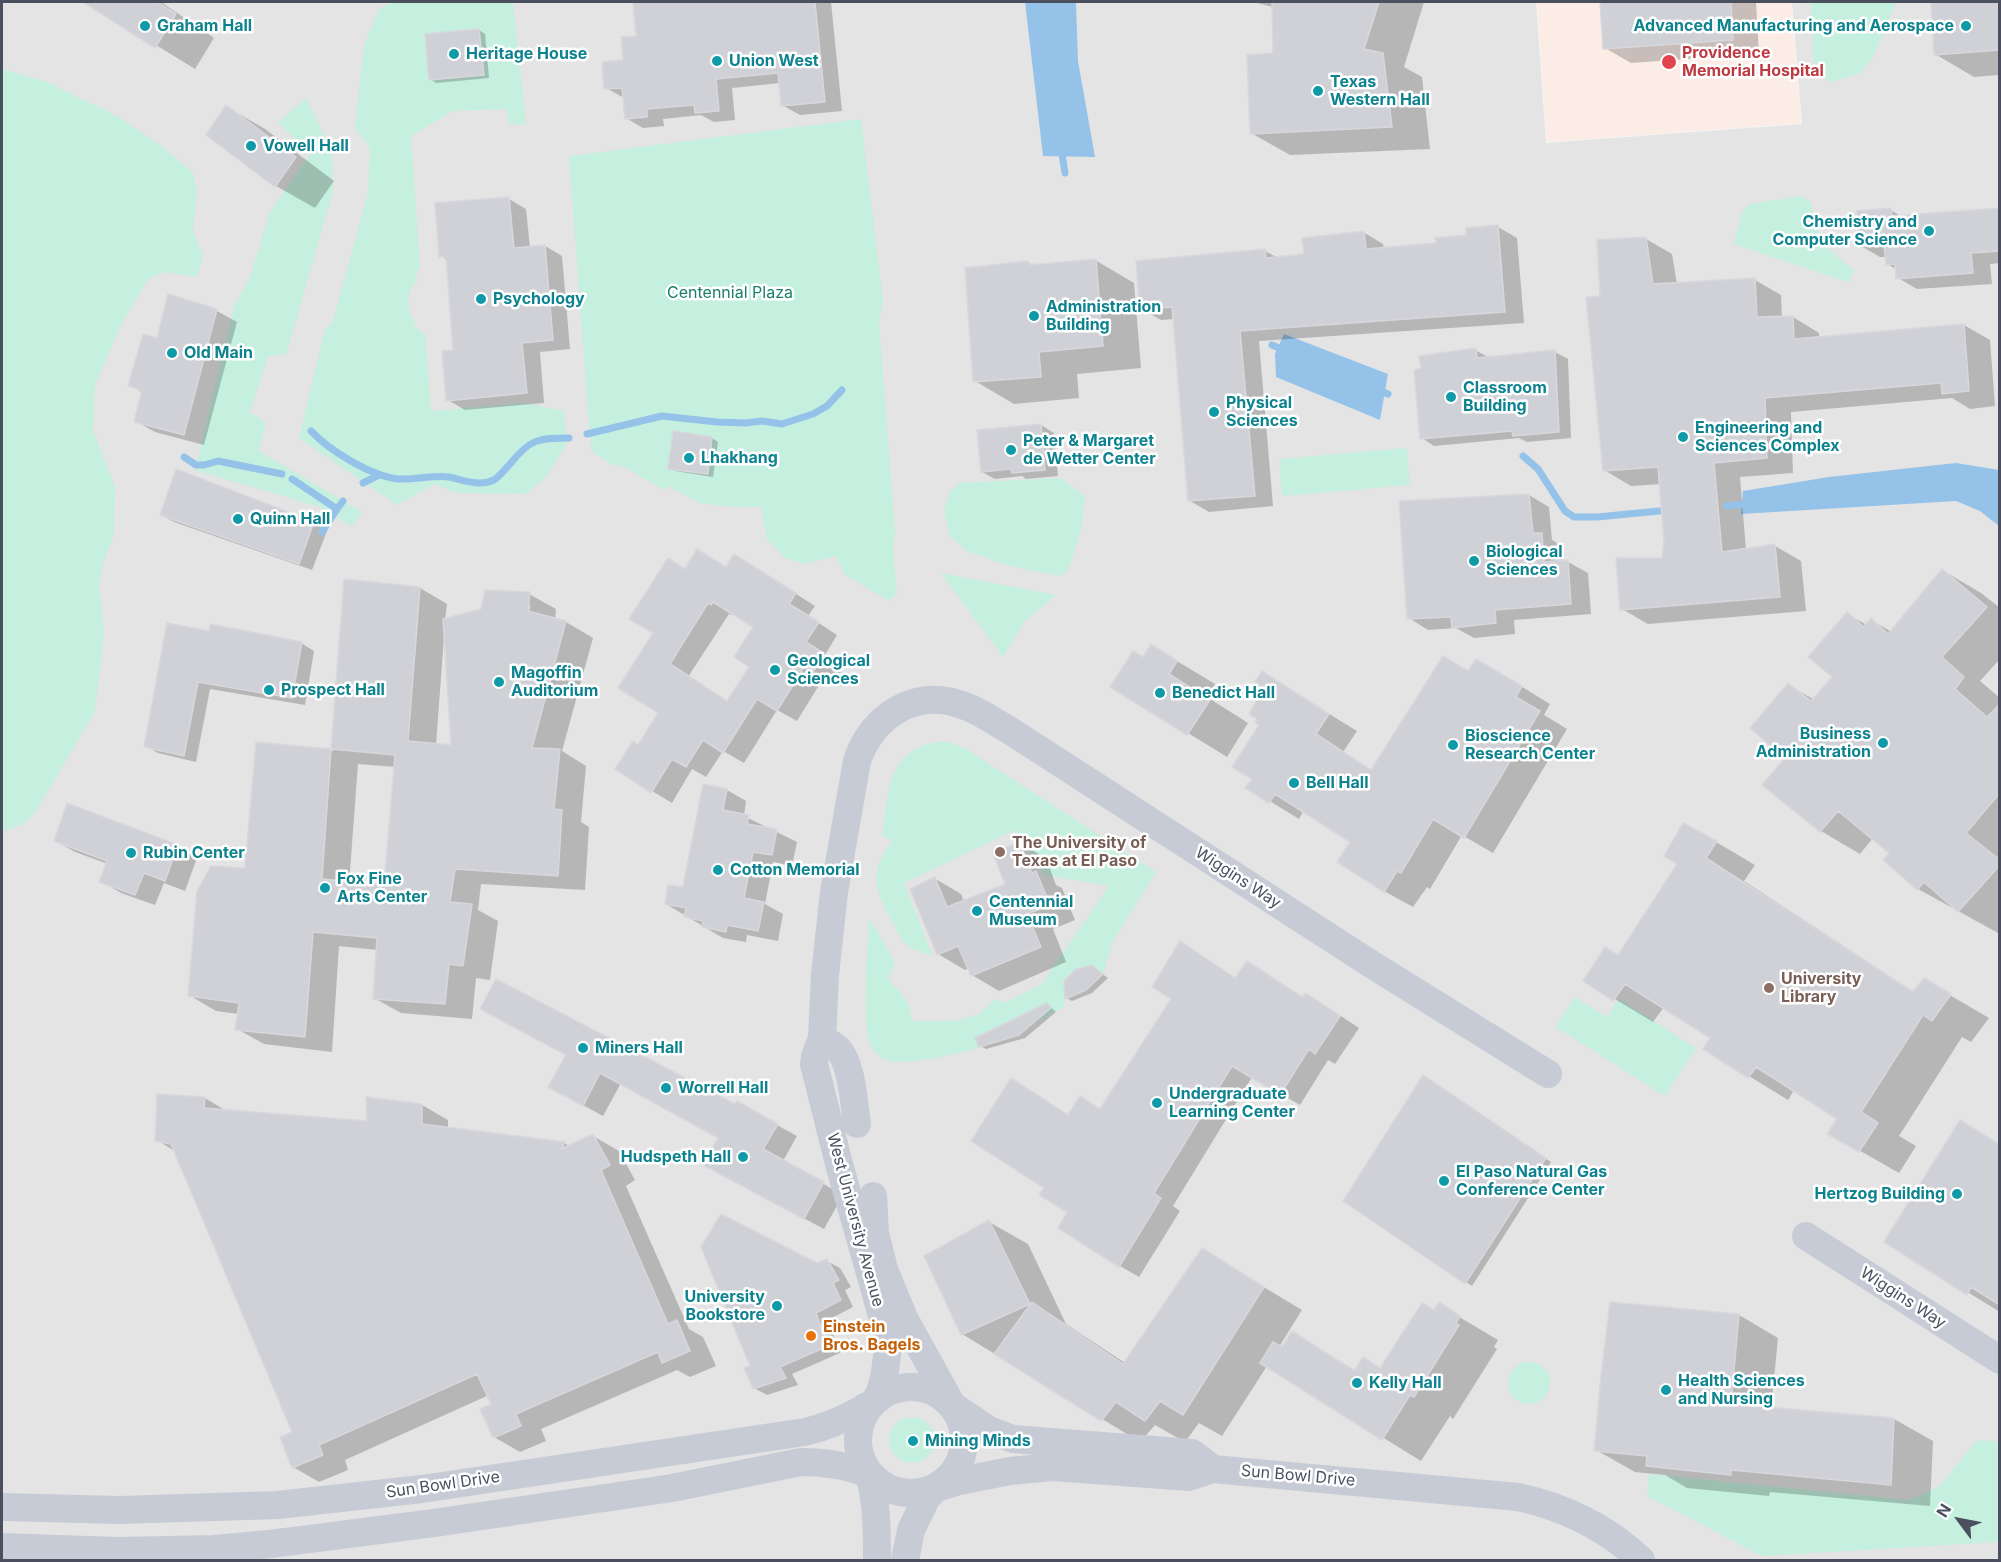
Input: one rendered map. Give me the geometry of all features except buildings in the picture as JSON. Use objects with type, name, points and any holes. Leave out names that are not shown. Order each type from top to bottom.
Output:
[{"type":"street","name":"West University Avenue","points":[[874,1401],[884,1378],[888,1358],[888,1337],[814,1064],[822,1038],[825,975],[834,892],[857,761],[862,747],[879,723],[893,711],[921,700]]},
{"type":"street","name":"Wiggins Way","points":[[921,700],[946,700],[958,703],[1009,730],[1389,975],[1548,1074]]},
{"type":"street","name":"West University Avenue","points":[[822,1038],[836,1047],[843,1056],[850,1078],[858,1124]]},
{"type":"street","name":"West University Avenue","points":[[873,1196],[875,1233],[884,1269],[905,1320],[952,1405]]},
{"type":"street","name":"Wiggins Way","points":[[1806,1236],[2000,1360]]},
{"type":"street","points":[[876,1560],[877,1523],[874,1491],[858,1447],[858,1434],[861,1422],[874,1401],[894,1389],[918,1386],[941,1396],[952,1405],[962,1423],[964,1446],[957,1469],[934,1489],[920,1510],[911,1530],[905,1560]]},
{"type":"street","name":"Sun Bowl Drive","points":[[2,1507],[119,1510],[240,1508],[422,1489],[805,1432],[846,1418],[874,1401]]},
{"type":"street","name":"Sun Bowl Drive","points":[[952,1405],[989,1431],[1013,1439],[1192,1453],[1214,1469],[1449,1490],[1532,1500],[1566,1512],[1600,1528],[1641,1560]]},
{"type":"street","points":[[2,1547],[117,1551],[213,1549],[259,1545],[434,1523],[672,1488],[801,1462],[839,1464],[869,1474],[894,1491],[918,1493],[984,1475],[1053,1467],[1189,1477],[1214,1469]]},
{"type":"shaded area","name":"The University of Texas at El Paso","points":[[2,2],[1536,2],[1546,143],[1802,124],[1792,2],[1999,2],[1999,1560],[2,1560]]},
{"type":"shaded area","name":"Providence Memorial Hospital","points":[[1537,2],[1791,2],[1801,123],[1547,142]]},
{"type":"green space","points":[[392,2],[513,2],[526,124],[510,125],[506,109],[453,111],[411,136],[420,267],[415,275],[418,279],[408,300],[414,325],[425,335],[431,411],[526,403],[564,411],[566,445],[546,477],[525,494],[456,493],[435,484],[397,505],[299,438],[325,329],[332,324],[368,193],[370,148],[355,128],[364,45],[379,9]]},
{"type":"green space","points":[[1811,2],[1896,2],[1872,59],[1860,73],[1832,82],[1814,73]]},
{"type":"green space","points":[[2,69],[47,82],[117,116],[163,147],[193,173],[197,191],[193,230],[203,257],[197,277],[164,272],[148,279],[122,323],[95,385],[93,430],[115,487],[114,534],[99,583],[104,633],[95,711],[37,810],[25,823],[2,832]]},
{"type":"green space","points":[[306,98],[332,151],[333,191],[286,355],[268,356],[250,412],[266,423],[259,451],[362,512],[352,527],[320,507],[195,470],[234,306],[249,280],[270,212],[311,153],[278,123]]},
{"type":"green space","name":"Centennial Plaza","points":[[861,119],[883,300],[879,323],[895,531],[893,552],[897,593],[889,601],[845,575],[836,556],[805,564],[785,558],[767,540],[761,507],[732,507],[699,503],[668,486],[664,490],[619,464],[616,467],[591,451],[569,156]]},
{"type":"green space","points":[[1802,196],[1810,201],[1822,244],[1855,271],[1848,282],[1733,244],[1743,211],[1749,204]]},
{"type":"green space","points":[[1407,448],[1410,485],[1282,496],[1279,459]]},
{"type":"green space","points":[[1060,478],[1085,496],[1082,526],[1068,571],[1058,576],[1006,565],[967,551],[949,535],[944,510],[950,492],[960,483]]},
{"type":"green space","points":[[941,573],[1056,595],[1024,622],[1003,657]]},
{"type":"green space","points":[[936,742],[948,742],[963,747],[1156,872],[1113,941],[1103,974],[1091,965],[1075,970],[1064,981],[1064,1007],[981,1047],[937,1058],[906,1062],[894,1061],[877,1054],[871,1047],[868,1036],[866,1004],[869,919],[895,962],[888,978],[908,1003],[913,1021],[955,1021],[980,1014],[994,999],[1004,1003],[1041,985],[1109,886],[1045,875],[1015,830],[904,883],[932,955],[909,947],[898,933],[880,897],[876,879],[877,870],[892,841],[882,836],[892,777],[898,765],[907,755],[919,747]]},
{"type":"green space","points":[[1574,997],[1607,1017],[1619,999],[1696,1048],[1665,1096],[1556,1027]]},
{"type":"green space","points":[[1529,1362],[1537,1363],[1544,1368],[1549,1375],[1549,1391],[1544,1398],[1537,1403],[1529,1404],[1521,1403],[1514,1398],[1509,1391],[1508,1383],[1509,1375],[1514,1368],[1521,1363]]},
{"type":"green space","points":[[912,1417],[928,1424],[935,1440],[928,1456],[912,1463],[896,1456],[889,1440],[896,1424]]},
{"type":"green space","points":[[1977,1440],[1999,1442],[1999,1542],[1762,1556],[1647,1496],[1649,1474],[1909,1500],[1940,1486]]},
{"type":"water","points":[[1025,2],[1076,2],[1078,61],[1095,157],[1043,156]]},
{"type":"water","points":[[1284,334],[1388,374],[1380,420],[1276,377],[1275,354]]},
{"type":"water","points":[[1956,463],[1999,470],[1999,526],[1980,511],[1956,501],[1741,514],[1743,491],[1829,477]]},
{"type":"waterway","points":[[1061,147],[1065,173]]},
{"type":"waterway","points":[[1272,345],[1286,351]]},
{"type":"waterway","points":[[1376,389],[1388,394]]},
{"type":"waterway","points":[[587,434],[662,416],[717,422],[762,421],[782,424],[813,414],[827,406],[842,390]]},
{"type":"waterway","points":[[311,431],[329,447],[352,461],[387,477],[398,479],[449,477],[477,483],[494,480],[523,449],[535,442],[569,438]]},
{"type":"waterway","points":[[1523,456],[1538,469],[1565,511],[1574,517],[1659,511]]},
{"type":"waterway","points":[[184,457],[196,465],[218,461],[282,474]]},
{"type":"waterway","points":[[363,483],[379,475]]},
{"type":"waterway","points":[[292,479],[337,509],[343,501]]},
{"type":"waterway","points":[[1727,506],[1749,504]]},
{"type":"waterway","points":[[322,532],[337,509]]},
{"type":"place","name":"Graham Hall","points":[[145,26]]},
{"type":"place","name":"Advanced Manufacturing and Aerospace","points":[[1966,26]]},
{"type":"place","name":"Heritage House","points":[[454,54]]},
{"type":"place","name":"Union West","points":[[717,61]]},
{"type":"place","name":"Providence Memorial Hospital","points":[[1669,62]]},
{"type":"place","name":"Texas Western Hall","points":[[1318,91]]},
{"type":"place","name":"Vowell Hall","points":[[251,146]]},
{"type":"place","name":"Chemistry and Computer Science","points":[[1929,231]]},
{"type":"place","name":"Psychology","points":[[481,299]]},
{"type":"place","name":"Administration Building","points":[[1034,316]]},
{"type":"place","name":"Old Main","points":[[172,353]]},
{"type":"place","name":"Classroom Building","points":[[1451,397]]},
{"type":"place","name":"Physical Sciences","points":[[1214,412]]},
{"type":"place","name":"Engineering and Sciences Complex","points":[[1683,437]]},
{"type":"place","name":"Peter & Margaret de Wetter Center","points":[[1011,450]]},
{"type":"place","name":"Lhakhang","points":[[689,458]]},
{"type":"place","name":"Quinn Hall","points":[[238,519]]},
{"type":"place","name":"Biological Sciences","points":[[1474,561]]},
{"type":"place","name":"Geological Sciences","points":[[775,670]]},
{"type":"place","name":"Magoffin Auditorium","points":[[499,682]]},
{"type":"place","name":"Prospect Hall","points":[[269,690]]},
{"type":"place","name":"Benedict Hall","points":[[1160,693]]},
{"type":"place","name":"Business Administration","points":[[1883,743]]},
{"type":"place","name":"Bioscience Research Center","points":[[1453,745]]},
{"type":"place","name":"Bell Hall","points":[[1294,783]]},
{"type":"place","name":"The University of Texas at El Paso","points":[[1000,852]]},
{"type":"place","name":"Rubin Center","points":[[131,853]]},
{"type":"place","name":"Cotton Memorial","points":[[718,870]]},
{"type":"place","name":"Fox Fine Arts Center","points":[[325,888]]},
{"type":"place","name":"Centennial Museum","points":[[977,911]]},
{"type":"place","name":"University Library","points":[[1769,988]]},
{"type":"place","name":"Miners Hall","points":[[583,1048]]},
{"type":"place","name":"Worrell Hall","points":[[666,1088]]},
{"type":"place","name":"Undergraduate Learning Center","points":[[1157,1103]]},
{"type":"place","name":"Hudspeth Hall","points":[[743,1157]]},
{"type":"place","name":"El Paso Natural Gas Conference Center","points":[[1444,1181]]},
{"type":"place","name":"Hertzog Building","points":[[1957,1194]]},
{"type":"place","name":"University Bookstore","points":[[777,1306]]},
{"type":"place","name":"Einstein Bros. Bagels","points":[[811,1336]]},
{"type":"place","name":"Kelly Hall","points":[[1357,1383]]},
{"type":"place","name":"Health Sciences and Nursing","points":[[1666,1390]]},
{"type":"place","name":"Mining Minds","points":[[913,1441]]}]
